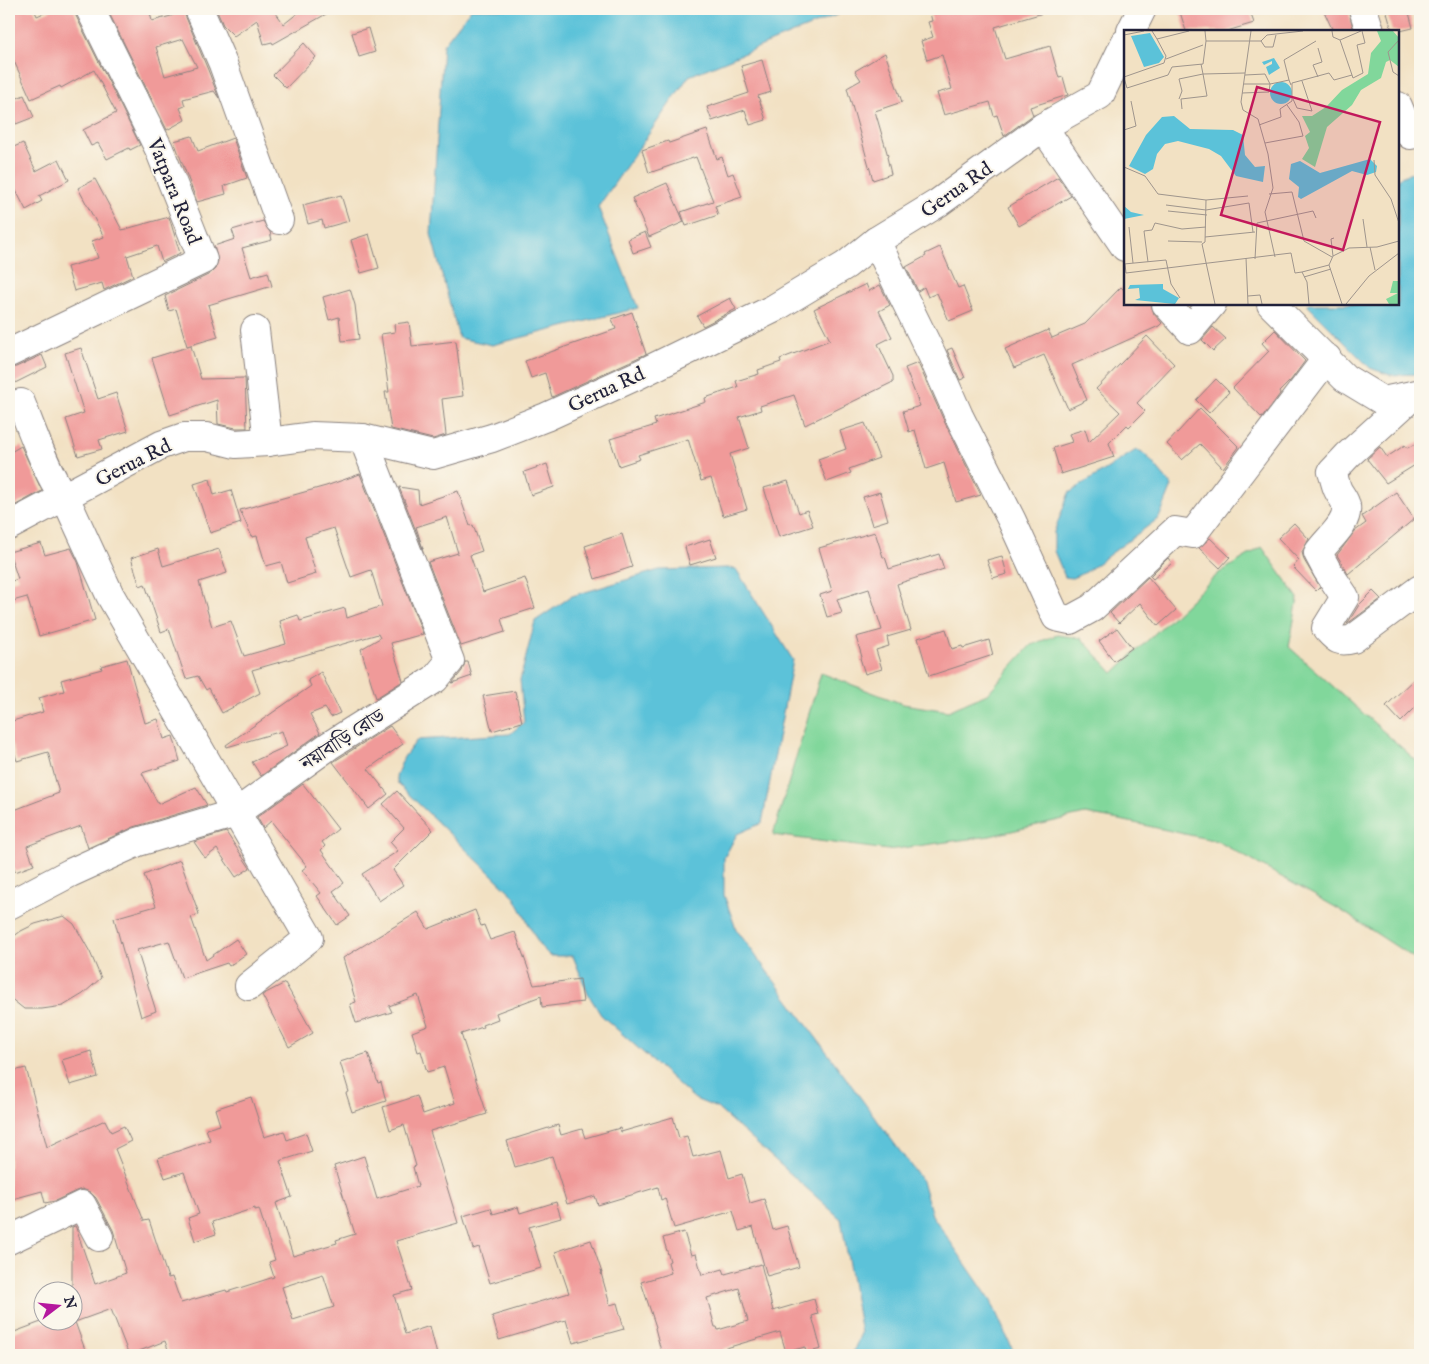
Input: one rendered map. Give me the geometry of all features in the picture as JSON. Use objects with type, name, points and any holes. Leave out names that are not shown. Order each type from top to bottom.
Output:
[{"type":"street","name":"Vatpara Road","points":[[9,353],[203,260],[159,149],[90,9]]},
{"type":"street","points":[[198,9],[224,64],[278,220]]},
{"type":"street","points":[[1132,30],[1142,9]]},
{"type":"street","points":[[1364,9],[1370,30]]},
{"type":"street","name":"Gerua Rd","points":[[9,526],[161,445],[184,437],[207,437],[235,444],[312,436],[363,438],[433,455],[492,438],[546,417],[630,379],[773,309],[846,265],[876,241],[938,203],[1044,127],[1100,95],[1124,45]]},
{"type":"street","points":[[1399,108],[1410,135],[1420,133]]},
{"type":"street","points":[[1044,127],[1124,246]]},
{"type":"street","points":[[876,241],[1056,617],[1070,620],[1092,608],[1175,531],[1193,534],[1327,358]]},
{"type":"street","points":[[1167,305],[1190,330],[1211,305]]},
{"type":"street","points":[[1272,305],[1346,378],[1383,401],[1417,394]]},
{"type":"street","points":[[255,330],[268,442]]},
{"type":"street","points":[[1417,394],[1348,455],[1332,472],[1337,488],[1346,504],[1346,514],[1336,532],[1318,553],[1345,598],[1326,628],[1337,640],[1344,642],[1353,639],[1420,589]]},
{"type":"street","points":[[9,408],[22,403],[52,478],[60,492],[66,497],[110,595],[308,938],[249,986]]},
{"type":"street","name":"নয়াবাড়ি রোড","points":[[9,906],[70,874],[138,842],[236,813],[330,745],[435,679],[450,661],[363,438]]},
{"type":"street","points":[[9,1240],[82,1205],[99,1237]]},
{"type":"green space","points":[[1262,547],[1298,598],[1289,647],[1420,764],[1420,962],[1339,909],[1217,841],[1125,821],[1085,814],[990,836],[888,850],[773,835],[821,673],[903,704],[948,711],[987,694],[1031,645],[1057,635],[1081,638],[1113,673],[1219,573]]},
{"type":"water","points":[[471,9],[851,9],[689,76],[598,207],[638,308],[492,345],[459,338],[431,234],[443,45]]},
{"type":"water","points":[[1420,170],[1420,374],[1390,375],[1370,368],[1308,305],[1399,305],[1399,178]]},
{"type":"water","points":[[1136,450],[1146,455],[1172,486],[1159,518],[1086,572],[1072,578],[1065,577],[1054,551],[1054,532],[1069,493]]},
{"type":"water","points":[[736,569],[793,660],[762,823],[737,834],[724,858],[724,895],[736,929],[922,1181],[932,1215],[991,1301],[1015,1355],[852,1355],[861,1333],[841,1219],[717,1108],[695,1099],[601,1015],[588,994],[573,956],[550,956],[540,946],[514,896],[398,784],[396,776],[404,757],[417,740],[510,734],[524,722],[520,680],[535,621],[572,596],[659,570]]},
{"type":"building","points":[[9,9],[34,9],[37,16],[53,9],[74,9],[140,145],[130,150],[129,148],[107,159],[98,143],[91,146],[83,130],[116,113],[94,70],[61,88],[60,86],[31,99],[9,50]]},
{"type":"building","points":[[107,9],[149,9],[152,21],[171,16],[184,9],[219,98],[214,91],[183,99],[185,106],[180,108],[185,120],[167,130]],"holes":[[[183,39],[197,67],[165,76],[156,47]]]},
{"type":"building","points":[[216,9],[273,9],[284,24],[303,9],[335,9],[273,44],[272,42],[264,44],[257,20],[234,36],[223,25]]},
{"type":"building","points":[[929,9],[1043,9],[1043,13],[995,27],[1005,59],[1050,46],[1059,78],[1063,77],[1068,95],[1030,107],[1033,115],[1004,136],[997,115],[994,116],[990,102],[944,115],[937,93],[952,89],[942,55],[927,60],[921,41],[933,37],[928,22],[932,21]]},
{"type":"building","points":[[1179,9],[1249,9],[1254,23],[1230,30],[1186,30]]},
{"type":"building","points":[[1323,9],[1348,9],[1354,30],[1333,30]]},
{"type":"building","points":[[1386,9],[1408,9],[1413,28],[1400,31],[1392,30]]},
{"type":"building","points":[[368,28],[375,52],[359,57],[352,33]]},
{"type":"building","points":[[304,43],[316,57],[286,88],[273,75]]},
{"type":"building","points":[[885,53],[902,102],[875,111],[888,156],[891,174],[873,180],[847,88],[861,80],[855,71]]},
{"type":"building","points":[[762,60],[771,92],[758,96],[766,120],[750,125],[745,110],[712,121],[707,107],[749,93],[741,66]]},
{"type":"building","points":[[24,95],[34,117],[16,124],[9,107],[9,102]]},
{"type":"building","points":[[707,130],[717,159],[722,157],[728,175],[733,173],[742,197],[715,206],[718,215],[686,226],[681,212],[713,201],[696,157],[649,173],[642,150]]},
{"type":"building","points":[[192,136],[198,151],[233,138],[247,178],[224,186],[226,194],[197,202],[174,141]]},
{"type":"building","points":[[23,143],[36,171],[59,159],[69,180],[39,196],[42,201],[26,210],[9,177],[9,149]]},
{"type":"building","points":[[1058,177],[1071,196],[1019,226],[1008,207]]},
{"type":"building","points":[[95,179],[122,230],[169,217],[180,253],[162,262],[157,246],[127,256],[133,276],[104,290],[102,283],[74,291],[67,267],[98,258],[92,241],[104,237],[78,188]]},
{"type":"building","points":[[667,183],[684,222],[649,237],[632,198]]},
{"type":"building","points":[[341,195],[349,221],[324,228],[322,220],[308,224],[303,205]]},
{"type":"building","points":[[263,221],[270,232],[272,240],[242,248],[251,277],[268,272],[272,286],[208,305],[218,337],[187,346],[176,309],[169,311],[165,296],[210,274],[215,269],[218,261],[214,246],[235,239],[232,230]]},
{"type":"building","points":[[645,232],[651,247],[633,253],[628,239]]},
{"type":"building","points":[[369,234],[379,268],[361,273],[351,240]]},
{"type":"building","points":[[940,247],[958,288],[963,286],[973,311],[949,321],[937,293],[928,297],[924,287],[918,291],[906,267],[926,256],[925,254]]},
{"type":"building","points":[[866,284],[869,291],[880,285],[890,305],[879,311],[892,337],[878,344],[893,376],[893,382],[805,425],[794,395],[760,406],[761,410],[739,417],[749,448],[730,454],[747,509],[723,516],[711,478],[701,481],[688,439],[638,455],[640,459],[619,466],[610,439],[656,425],[654,419],[706,402],[705,398],[738,387],[736,381],[759,374],[758,370],[781,362],[780,359],[830,340],[814,309]]},
{"type":"building","points":[[1121,287],[1124,290],[1124,305],[1151,305],[1154,314],[1162,323],[1072,365],[1087,400],[1068,409],[1044,355],[1014,368],[1005,349],[1048,330],[1052,338],[1085,324]]},
{"type":"building","points":[[350,289],[355,305],[359,339],[342,341],[339,317],[329,320],[323,297]]},
{"type":"building","points":[[730,298],[736,309],[703,326],[697,316]]},
{"type":"building","points":[[632,312],[646,354],[552,397],[545,373],[531,378],[525,361],[616,329],[612,319]]},
{"type":"building","points":[[409,322],[412,346],[456,341],[463,396],[442,399],[446,435],[433,439],[391,429],[385,392],[389,392],[381,334],[395,332],[394,324]]},
{"type":"building","points":[[1213,327],[1226,339],[1213,351],[1202,340]]},
{"type":"building","points":[[1275,330],[1305,361],[1279,392],[1280,394],[1262,418],[1233,388],[1269,351],[1262,343]]},
{"type":"building","points":[[1147,336],[1174,364],[1137,403],[1145,411],[1109,443],[1114,457],[1061,474],[1053,448],[1072,442],[1069,434],[1085,429],[1089,442],[1120,412],[1096,389]]},
{"type":"building","points":[[191,346],[201,379],[245,378],[247,428],[236,428],[218,424],[217,400],[170,415],[152,358]]},
{"type":"building","points":[[81,348],[98,399],[116,393],[128,431],[99,440],[102,449],[78,456],[66,419],[84,413],[65,353]]},
{"type":"building","points":[[952,348],[965,378],[960,380],[947,350]]},
{"type":"building","points":[[42,355],[47,367],[9,386],[9,368],[16,367]]},
{"type":"building","points":[[918,363],[981,495],[956,502],[944,463],[926,469],[915,430],[909,432],[903,411],[920,406],[905,368]]},
{"type":"building","points":[[1216,379],[1229,392],[1209,413],[1196,400]]},
{"type":"building","points":[[1200,408],[1239,447],[1223,468],[1200,444],[1182,460],[1167,444]]},
{"type":"building","points":[[865,423],[879,458],[849,469],[851,473],[827,482],[818,459],[846,449],[840,431]]},
{"type":"building","points":[[1420,442],[1420,462],[1386,483],[1367,459],[1380,447],[1387,457],[1405,445],[1407,448]]},
{"type":"building","points":[[21,446],[42,491],[14,506],[9,494],[9,453]]},
{"type":"building","points":[[547,464],[554,487],[531,495],[524,472]]},
{"type":"building","points":[[360,474],[423,634],[391,643],[403,681],[376,698],[361,649],[380,638],[378,634],[252,670],[260,693],[222,713],[209,688],[206,690],[198,676],[186,679],[169,629],[161,632],[145,584],[140,586],[131,558],[158,549],[163,566],[219,549],[227,573],[199,582],[212,627],[231,621],[244,656],[286,644],[280,621],[298,615],[300,621],[345,608],[347,618],[382,606],[371,570],[351,577],[334,528],[305,537],[316,574],[287,583],[281,562],[266,566],[257,536],[252,537],[240,510],[326,486]]},
{"type":"building","points":[[210,479],[214,495],[231,490],[241,523],[210,533],[194,484]]},
{"type":"building","points":[[788,481],[799,513],[807,510],[813,526],[779,537],[764,488]]},
{"type":"building","points":[[399,487],[418,490],[419,504],[458,491],[470,526],[473,525],[482,551],[470,555],[483,592],[525,578],[535,608],[501,619],[505,632],[461,646],[428,562],[458,553],[447,517],[416,527],[423,549]]},
{"type":"building","points":[[880,492],[888,520],[872,525],[863,497]]},
{"type":"building","points":[[1396,492],[1414,519],[1348,574],[1337,555],[1355,531],[1366,523],[1362,516]]},
{"type":"building","points":[[1294,523],[1309,539],[1302,552],[1304,560],[1320,587],[1316,591],[1293,567],[1299,560],[1278,538]]},
{"type":"building","points":[[875,532],[889,569],[939,554],[944,569],[897,584],[911,630],[887,637],[889,646],[876,650],[882,669],[865,674],[856,637],[882,630],[869,589],[837,599],[842,613],[827,617],[820,595],[832,591],[819,548]]},
{"type":"building","points":[[622,534],[632,567],[595,579],[585,546]]},
{"type":"building","points":[[1210,538],[1230,557],[1220,568],[1199,548]]},
{"type":"building","points":[[710,539],[716,557],[690,565],[685,547]]},
{"type":"building","points":[[41,543],[45,555],[71,548],[78,562],[95,620],[39,636],[27,597],[9,602],[9,582],[18,579],[9,552]]},
{"type":"building","points":[[1002,556],[1007,574],[993,578],[987,560]]},
{"type":"building","points":[[1168,558],[1172,563],[1153,579],[1150,576]]},
{"type":"building","points":[[1148,577],[1176,610],[1158,626],[1140,603],[1119,623],[1110,613]]},
{"type":"building","points":[[1373,591],[1381,599],[1347,624],[1359,605]]},
{"type":"building","points":[[1117,628],[1132,648],[1114,661],[1099,641]]},
{"type":"building","points":[[946,629],[952,649],[962,646],[963,648],[989,640],[993,655],[929,676],[918,638]]},
{"type":"building","points":[[127,659],[145,723],[158,719],[164,739],[173,736],[180,761],[142,773],[158,804],[196,787],[207,805],[134,827],[88,848],[81,826],[27,846],[34,865],[15,872],[9,854],[9,812],[59,793],[48,752],[17,761],[11,742],[9,742],[9,722],[43,712],[39,698],[64,691],[61,680],[102,669],[101,666]]},
{"type":"building","points":[[465,662],[468,662],[472,676],[452,683],[462,671]]},
{"type":"building","points":[[321,672],[340,713],[331,717],[325,708],[310,714],[320,733],[261,776],[252,762],[287,746],[282,731],[227,747],[226,745],[311,686],[308,680]]},
{"type":"building","points":[[1420,673],[1420,703],[1401,722],[1386,706]]},
{"type":"building","points":[[515,691],[522,722],[492,731],[483,696]]},
{"type":"building","points":[[390,726],[403,744],[368,769],[388,794],[369,809],[333,762]]},
{"type":"building","points":[[303,784],[338,829],[322,842],[325,846],[321,850],[344,883],[333,891],[350,916],[337,925],[317,896],[321,893],[302,870],[307,866],[271,821],[263,828],[257,817]]},
{"type":"building","points":[[397,791],[433,830],[393,870],[403,885],[379,901],[362,874],[398,851],[390,842],[404,828],[383,804]]},
{"type":"building","points":[[226,832],[250,868],[236,877],[217,849],[205,858],[194,842]]},
{"type":"building","points":[[180,860],[199,914],[191,917],[206,960],[236,939],[246,954],[229,966],[227,963],[182,978],[169,941],[137,950],[156,1011],[141,1017],[114,918],[156,906],[144,875]]},
{"type":"building","points":[[475,910],[481,926],[484,925],[490,940],[515,932],[534,985],[580,979],[583,1002],[542,1007],[541,996],[496,1013],[498,1019],[482,1025],[483,1027],[461,1034],[487,1114],[430,1131],[458,1223],[396,1241],[412,1290],[394,1295],[405,1334],[430,1326],[437,1355],[170,1355],[165,1341],[129,1355],[111,1309],[82,1319],[82,1282],[72,1282],[72,1227],[75,1226],[95,1284],[126,1273],[113,1230],[96,1198],[90,1192],[82,1189],[55,1201],[45,1203],[42,1191],[9,1200],[9,1072],[26,1068],[47,1147],[105,1120],[111,1132],[124,1126],[131,1141],[115,1149],[144,1221],[149,1220],[168,1278],[172,1277],[181,1303],[226,1290],[227,1292],[274,1277],[269,1262],[275,1260],[259,1209],[255,1210],[255,1208],[212,1222],[216,1234],[195,1241],[188,1218],[199,1214],[184,1172],[165,1178],[158,1158],[210,1140],[206,1129],[220,1125],[215,1109],[251,1097],[264,1137],[284,1131],[287,1140],[306,1133],[312,1151],[280,1161],[292,1197],[276,1203],[293,1256],[337,1243],[336,1240],[355,1234],[334,1166],[364,1156],[377,1199],[418,1186],[413,1167],[416,1166],[404,1125],[390,1130],[383,1107],[417,1096],[423,1114],[455,1103],[444,1067],[427,1072],[421,1051],[418,1052],[412,1032],[428,1026],[418,995],[389,1006],[392,1012],[356,1023],[350,1004],[356,1002],[343,958],[418,912],[428,929]],"holes":[[[323,1274],[334,1307],[293,1320],[282,1287]]]},
{"type":"building","points":[[64,916],[74,924],[90,952],[101,978],[83,994],[63,1006],[24,1009],[9,997],[9,940],[35,924]]},
{"type":"building","points":[[285,983],[313,1033],[289,1047],[262,995]]},
{"type":"building","points":[[91,1051],[98,1077],[70,1085],[62,1060]]},
{"type":"building","points":[[368,1053],[378,1083],[381,1082],[386,1101],[352,1112],[346,1093],[349,1092],[340,1062]]},
{"type":"building","points":[[673,1117],[679,1138],[687,1136],[693,1157],[721,1150],[729,1178],[742,1174],[750,1203],[764,1199],[773,1230],[787,1226],[799,1267],[767,1276],[753,1227],[739,1231],[733,1211],[674,1228],[665,1198],[661,1200],[658,1187],[598,1205],[595,1196],[567,1204],[552,1156],[515,1167],[507,1141],[558,1125],[561,1135],[582,1129],[585,1138],[620,1128],[621,1132]]},
{"type":"building","points":[[556,1202],[561,1218],[529,1227],[541,1268],[490,1283],[479,1247],[473,1249],[463,1216],[491,1208],[493,1214],[518,1207],[520,1213]]},
{"type":"building","points":[[684,1232],[691,1255],[696,1254],[702,1275],[723,1269],[725,1274],[761,1264],[773,1311],[814,1299],[818,1314],[812,1316],[821,1349],[806,1353],[805,1347],[786,1352],[780,1332],[723,1349],[725,1355],[662,1355],[656,1327],[641,1282],[671,1273],[668,1262],[670,1261],[663,1238]],"holes":[[[739,1288],[748,1321],[718,1330],[715,1327],[707,1298]]]},
{"type":"building","points":[[591,1240],[610,1305],[617,1303],[624,1329],[573,1343],[566,1320],[499,1340],[492,1316],[569,1293],[555,1252]]},
{"type":"building","points":[[32,1325],[32,1332],[79,1332],[87,1355],[13,1355],[9,1345],[9,1334]]}]
